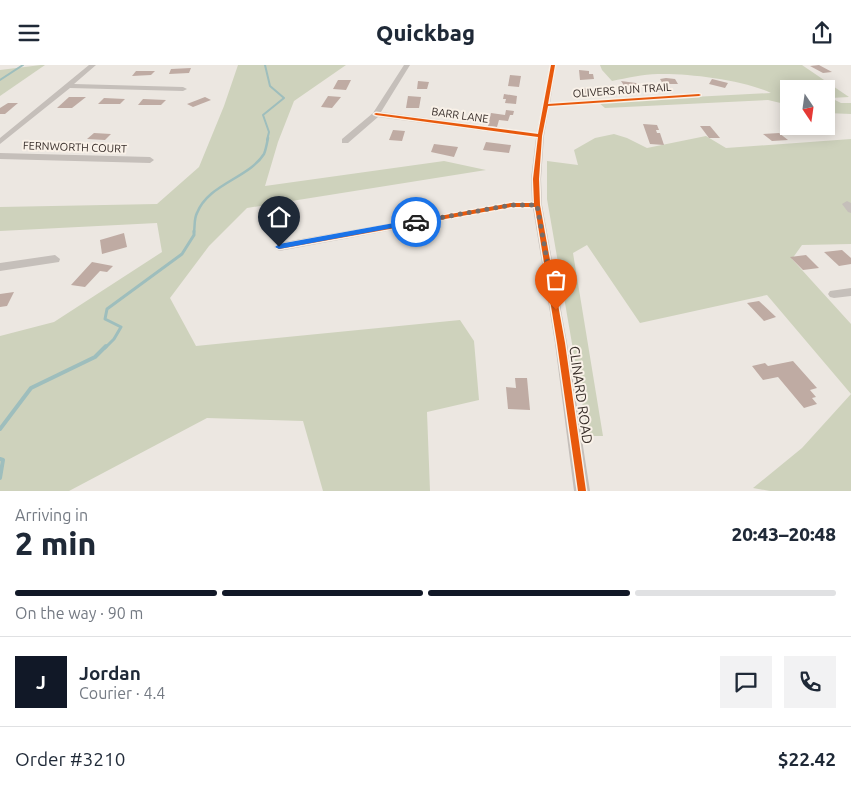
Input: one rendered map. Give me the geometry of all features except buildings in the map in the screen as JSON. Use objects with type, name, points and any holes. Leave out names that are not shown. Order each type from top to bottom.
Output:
[{"type":"street","points":[[0,142],[70,86],[93,65]]},
{"type":"street","points":[[345,141],[376,114],[407,65]]},
{"type":"street","name":"CLINARD ROAD","points":[[553,65],[540,136],[536,179],[537,205],[558,327],[582,491]]},
{"type":"street","points":[[70,86],[183,89]]},
{"type":"street","name":"OLIVERS RUN TRAIL","points":[[546,105],[698,95]]},
{"type":"street","name":"BARR LANE","points":[[376,114],[540,136]]},
{"type":"street","name":"FERNWORTH COURT","points":[[0,156],[150,161]]},
{"type":"street","points":[[279,247],[511,205],[537,205]]},
{"type":"street","points":[[0,267],[54,259]]},
{"type":"street","points":[[834,294],[851,292]]},
{"type":"green space","points":[[45,65],[0,96],[0,70]]},
{"type":"green space","points":[[238,65],[346,65],[294,101],[278,142],[265,186],[444,161],[486,170],[247,208],[209,246],[170,298],[196,346],[460,320],[474,341],[479,400],[427,412],[430,491],[323,491],[303,421],[207,418],[69,491],[0,491],[0,336],[54,322],[162,252],[157,223],[0,231],[0,207],[157,204],[199,167],[224,106]]},
{"type":"green space","points":[[600,65],[802,65],[824,80],[780,80],[780,103],[768,100],[605,108],[598,102],[771,93],[746,84],[716,78],[684,75],[635,76],[612,81]]},
{"type":"green space","points":[[835,87],[849,97],[835,98]]},
{"type":"green space","points":[[835,100],[841,103],[851,103],[851,114],[835,113]]},
{"type":"green space","points":[[614,134],[647,148],[706,136],[726,148],[851,139],[851,244],[802,245],[792,259],[851,324],[851,394],[767,295],[640,323],[587,245],[573,253],[603,436],[588,436],[547,199],[547,161],[578,165],[574,150],[595,138]]},
{"type":"green space","points":[[851,394],[851,491],[770,491],[753,488],[802,448]]},
{"type":"waterway","points":[[0,80],[23,65]]},
{"type":"waterway","points":[[265,65],[270,86],[284,98],[263,115],[269,132],[267,140]]},
{"type":"waterway","points":[[194,232],[196,215],[202,203],[219,188],[257,162],[264,154],[268,138]]},
{"type":"waterway","points":[[105,348],[114,339],[121,327],[105,319],[107,309],[182,254],[194,232]]},
{"type":"waterway","points":[[0,429],[31,388],[95,357],[106,346]]},
{"type":"waterway","points":[[0,459],[3,460],[0,478]]},
{"type":"cycle path","points":[[553,65],[540,136],[536,179],[537,205],[561,343],[582,491]]},
{"type":"cycle path","points":[[546,105],[699,95]]},
{"type":"cycle path","points":[[376,114],[540,136]]},
{"type":"cycle path","points":[[279,247],[511,205],[537,205]]},
{"type":"way so far","points":[[416,222],[511,205],[537,205],[556,310]]},
{"type":"route","points":[[279,247],[416,222]]}]
